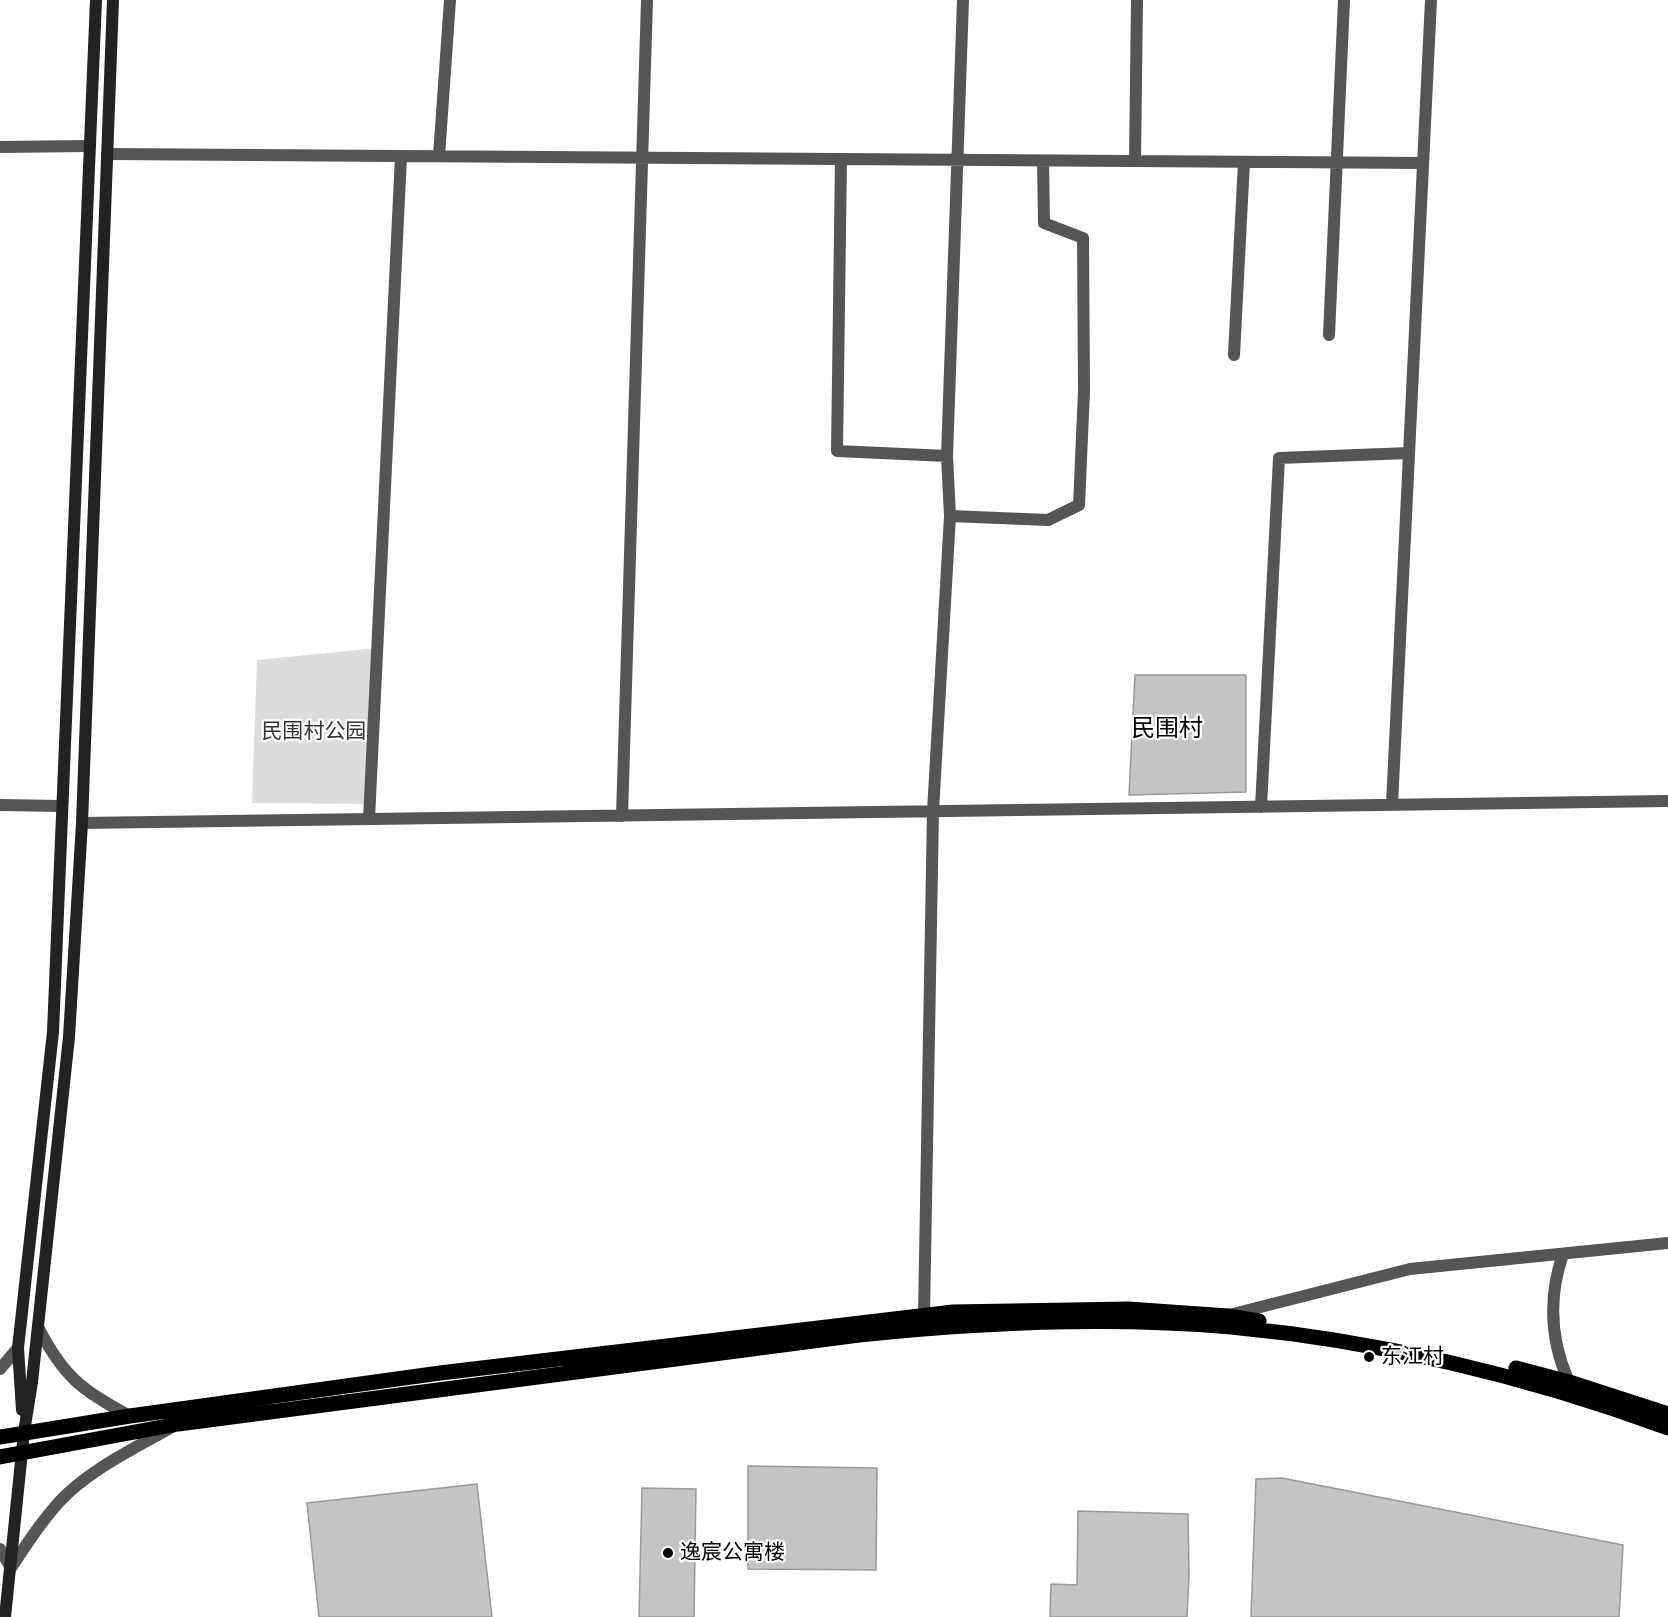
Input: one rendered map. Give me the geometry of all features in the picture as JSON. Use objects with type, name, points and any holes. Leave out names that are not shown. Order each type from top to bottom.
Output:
[{"type":"main road","points":[[24,1432],[18,1348],[53,1032],[96,0]]},
{"type":"main road","points":[[5,1617],[69,1037],[82,823],[113,0]]},
{"type":"main road","points":[[0,1437],[130,1416],[440,1373],[953,1312],[1128,1310],[1228,1316],[1480,1359],[1569,1382],[1668,1414]]},
{"type":"main road","points":[[0,1457],[178,1424],[859,1335],[959,1326],[1026,1323],[1095,1322],[1230,1327],[1356,1344],[1429,1358],[1522,1381],[1668,1428]]},
{"type":"street","points":[[439,156],[450,0]]},
{"type":"street","points":[[622,816],[647,0]]},
{"type":"street","points":[[924,1315],[933,811],[950,516],[946,456],[963,0]]},
{"type":"street","points":[[1135,161],[1137,0]]},
{"type":"street","points":[[1329,335],[1344,0]]},
{"type":"street","points":[[1392,805],[1431,0]]},
{"type":"street","points":[[0,147],[90,146]]},
{"type":"street","points":[[107,154],[1423,163]]},
{"type":"street","points":[[369,819],[401,156]]},
{"type":"street","points":[[841,159],[837,451],[946,456]]},
{"type":"street","points":[[950,516],[1048,520],[1079,506],[1084,391],[1083,238],[1044,224],[1043,160]]},
{"type":"street","points":[[1234,355],[1244,162]]},
{"type":"street","points":[[1261,807],[1279,458],[1409,453]]},
{"type":"street","points":[[82,823],[1668,801]]},
{"type":"street","points":[[0,805],[62,806]]},
{"type":"street","points":[[1228,1316],[1410,1269],[1668,1243]]},
{"type":"street","points":[[1563,1254],[1554,1288],[1553,1323],[1558,1353],[1569,1382]]},
{"type":"street","points":[[38,1327],[49,1350],[61,1367],[81,1387],[130,1416]]},
{"type":"street","points":[[0,1369],[18,1348]]},
{"type":"street","points":[[0,1549],[11,1568],[32,1535],[61,1500],[93,1474],[178,1424]]},
{"type":"green space","name":"民围村公园","points":[[377,648],[370,804],[252,803],[257,660]]},
{"type":"building","points":[[1135,675],[1246,675],[1246,792],[1129,795]]},
{"type":"building","points":[[748,1466],[877,1468],[876,1570],[748,1569]]},
{"type":"building","points":[[1282,1478],[1623,1545],[1619,1617],[1251,1617],[1256,1479]]},
{"type":"building","points":[[477,1484],[492,1617],[319,1617],[307,1503]]},
{"type":"building","name":"逸宸公寓楼","points":[[642,1488],[696,1489],[694,1617],[639,1617]]},
{"type":"building","points":[[1078,1511],[1188,1514],[1187,1617],[1050,1617],[1051,1584],[1077,1585]]},
{"type":"place","name":"东江村","points":[[1369,1357]]},
{"type":"place","name":"逸宸公寓楼","points":[[668,1553]]},
{"type":"district","name":"民围村","points":[[1167,729]]}]
